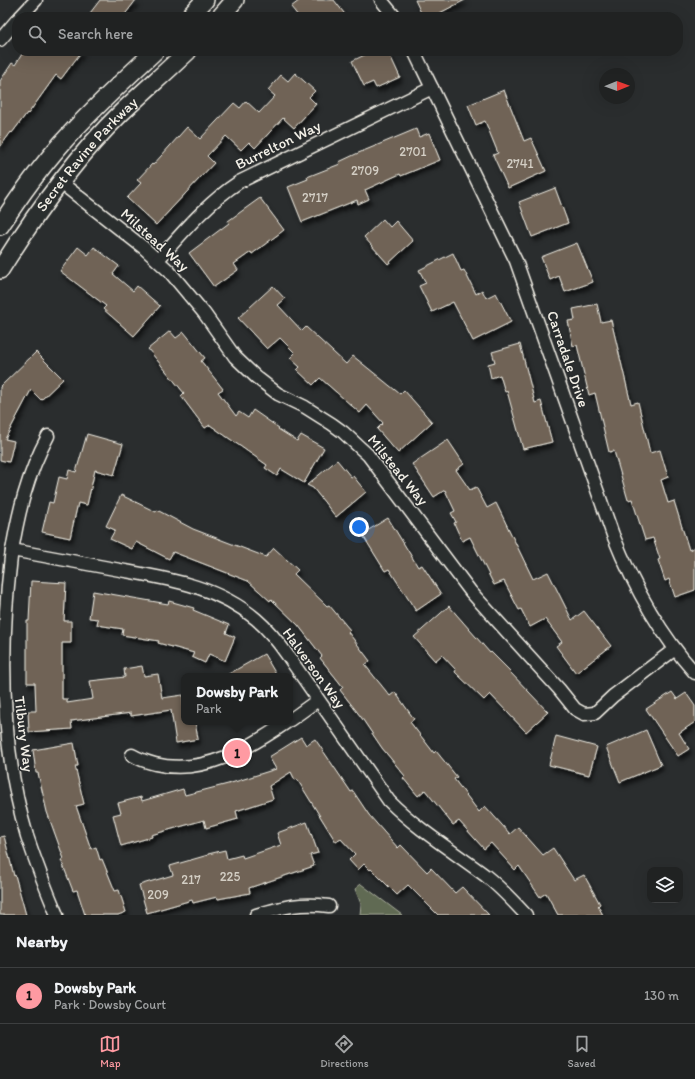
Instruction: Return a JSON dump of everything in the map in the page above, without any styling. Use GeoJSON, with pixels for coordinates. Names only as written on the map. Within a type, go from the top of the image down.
{"type":"FeatureCollection","features":[{"type":"Feature","properties":{"kind":"main road"},"geometry":{"type":"LineString","coordinates":[[194,12],[205,0]]}},
{"type":"Feature","properties":{"kind":"main road"},"geometry":{"type":"LineString","coordinates":[[224,12],[235,0]]}},
{"type":"Feature","properties":{"kind":"main road","name":"Secret Ravine Parkway"},"geometry":{"type":"LineString","coordinates":[[0,226],[42,167],[84,119],[150,56]]}},
{"type":"Feature","properties":{"kind":"main road","name":"Secret Ravine Parkway"},"geometry":{"type":"LineString","coordinates":[[0,270],[36,215],[80,158],[121,113],[183,56]]}},
{"type":"Feature","properties":{"kind":"main road"},"geometry":{"type":"LineString","coordinates":[[42,167],[60,182]]}},
{"type":"Feature","properties":{"kind":"street"},"geometry":{"type":"LineString","coordinates":[[25,12],[36,0]]}},
{"type":"Feature","properties":{"kind":"street"},"geometry":{"type":"LineString","coordinates":[[381,0],[390,12]]}},
{"type":"Feature","properties":{"kind":"street"},"geometry":{"type":"LineString","coordinates":[[0,40],[12,26]]}},
{"type":"Feature","properties":{"kind":"street","name":"Carradale Drive"},"geometry":{"type":"LineString","coordinates":[[416,56],[519,268],[613,535],[627,570],[652,616],[675,649],[695,673]]}},
{"type":"Feature","properties":{"kind":"street","name":"Burrelton Way"},"geometry":{"type":"LineString","coordinates":[[158,260],[203,210],[226,190],[239,182],[432,88]]}},
{"type":"Feature","properties":{"kind":"street","name":"Milstead Way"},"geometry":{"type":"LineString","coordinates":[[60,182],[158,260],[192,297],[235,357],[245,368],[272,391],[332,424],[368,454],[471,592],[559,689],[575,710],[584,714],[595,713],[613,696],[675,649]]}},
{"type":"Feature","properties":{"kind":"street","name":"Tilbury Way"},"geometry":{"type":"LineString","coordinates":[[48,436],[30,474],[24,493],[12,550],[1,639],[5,716],[8,746],[15,783],[33,854],[57,915]]}},
{"type":"Feature","properties":{"kind":"street","name":"Halverson Way"},"geometry":{"type":"LineString","coordinates":[[12,550],[170,579],[191,584],[232,602],[266,629],[288,656],[389,801],[418,828],[487,876],[505,892],[526,915]]}},
{"type":"Feature","properties":{"kind":"street"},"geometry":{"type":"LineString","coordinates":[[293,718],[318,700]]}},
{"type":"Feature","properties":{"kind":"street"},"geometry":{"type":"LineString","coordinates":[[132,755],[155,764],[166,766],[194,766],[237,753],[283,725]]}},
{"type":"Feature","properties":{"kind":"street"},"geometry":{"type":"LineString","coordinates":[[256,915],[290,905],[304,904],[329,906]]}},
{"type":"Feature","properties":{"kind":"green space"},"geometry":{"type":"Polygon","coordinates":[[[361,884],[402,915],[360,915],[361,904],[355,889],[361,884]]]}},
{"type":"Feature","properties":{"kind":"building"},"geometry":{"type":"Polygon","coordinates":[[[100,0],[136,0],[127,12],[91,12],[100,0]]]}},
{"type":"Feature","properties":{"kind":"building"},"geometry":{"type":"Polygon","coordinates":[[[300,0],[334,0],[343,12],[295,12],[291,7],[300,0]]]}},
{"type":"Feature","properties":{"kind":"building"},"geometry":{"type":"Polygon","coordinates":[[[415,0],[465,0],[442,12],[421,12],[415,0]]]}},
{"type":"Feature","properties":{"kind":"building"},"geometry":{"type":"Polygon","coordinates":[[[21,56],[78,56],[61,79],[56,75],[28,114],[27,113],[0,147],[0,81],[12,63],[15,65],[21,56]]]}},
{"type":"Feature","properties":{"kind":"building"},"geometry":{"type":"Polygon","coordinates":[[[362,56],[390,56],[400,77],[376,88],[373,82],[364,86],[352,61],[362,56]]]}},
{"type":"Feature","properties":{"kind":"building"},"geometry":{"type":"Polygon","coordinates":[[[295,73],[315,91],[309,97],[316,104],[294,128],[283,118],[255,148],[249,142],[241,150],[226,136],[207,156],[214,163],[156,225],[127,198],[141,183],[137,180],[152,164],[153,165],[187,127],[200,139],[234,103],[240,108],[246,101],[259,113],[275,96],[268,90],[281,75],[288,81],[295,73]]]}},
{"type":"Feature","properties":{"kind":"building"},"geometry":{"type":"Polygon","coordinates":[[[504,90],[524,141],[531,138],[546,171],[508,188],[493,155],[498,153],[485,121],[476,125],[468,105],[504,90]]]}},
{"type":"Feature","properties":{"kind":"building"},"geometry":{"type":"Polygon","coordinates":[[[416,129],[419,137],[429,133],[440,160],[401,176],[400,174],[365,190],[369,199],[358,204],[357,200],[302,222],[288,187],[308,179],[307,177],[340,164],[339,162],[356,154],[416,129]]]}},
{"type":"Feature","properties":{"kind":"building"},"geometry":{"type":"Polygon","coordinates":[[[555,188],[568,223],[532,237],[519,202],[555,188]]]}},
{"type":"Feature","properties":{"kind":"building"},"geometry":{"type":"Polygon","coordinates":[[[260,198],[284,230],[252,254],[251,252],[234,264],[238,270],[214,287],[189,253],[229,223],[228,221],[260,198]]]}},
{"type":"Feature","properties":{"kind":"building"},"geometry":{"type":"Polygon","coordinates":[[[383,219],[390,227],[396,221],[413,241],[388,264],[364,237],[383,219]]]}},
{"type":"Feature","properties":{"kind":"building"},"geometry":{"type":"Polygon","coordinates":[[[577,243],[593,282],[565,292],[559,276],[550,280],[541,257],[577,243]]]}},
{"type":"Feature","properties":{"kind":"building"},"geometry":{"type":"Polygon","coordinates":[[[78,247],[88,255],[94,247],[119,266],[113,274],[133,291],[137,286],[160,306],[134,336],[103,309],[106,306],[60,271],[78,247]]]}},
{"type":"Feature","properties":{"kind":"building"},"geometry":{"type":"Polygon","coordinates":[[[453,253],[461,271],[464,270],[476,294],[482,290],[486,298],[496,293],[511,322],[473,341],[453,302],[432,312],[419,286],[426,283],[419,270],[453,253]]]}},
{"type":"Feature","properties":{"kind":"building"},"geometry":{"type":"Polygon","coordinates":[[[273,286],[285,299],[278,305],[302,331],[306,327],[346,364],[353,356],[400,394],[404,390],[432,422],[398,453],[377,429],[383,423],[367,405],[360,413],[320,378],[313,385],[297,370],[300,367],[290,358],[295,353],[280,338],[267,349],[238,318],[273,286]]]}},
{"type":"Feature","properties":{"kind":"building"},"geometry":{"type":"Polygon","coordinates":[[[597,304],[601,322],[611,320],[631,404],[638,402],[650,453],[660,450],[668,477],[661,480],[668,503],[674,501],[689,550],[695,547],[695,590],[675,597],[669,579],[665,581],[653,538],[645,540],[632,499],[628,500],[614,451],[609,452],[595,393],[589,395],[577,345],[573,346],[568,321],[575,320],[573,309],[597,304]]]}},
{"type":"Feature","properties":{"kind":"building"},"geometry":{"type":"Polygon","coordinates":[[[170,331],[176,338],[184,332],[205,358],[201,361],[223,389],[218,392],[236,416],[239,412],[248,418],[253,410],[297,441],[301,435],[324,448],[304,483],[281,469],[277,476],[265,468],[267,465],[210,425],[205,428],[181,396],[184,393],[148,349],[170,331]]]}},
{"type":"Feature","properties":{"kind":"building"},"geometry":{"type":"Polygon","coordinates":[[[520,344],[535,403],[541,401],[552,442],[523,449],[507,391],[505,392],[500,375],[491,378],[488,364],[495,362],[492,352],[520,344]]]}},
{"type":"Feature","properties":{"kind":"building"},"geometry":{"type":"Polygon","coordinates":[[[36,352],[63,379],[41,400],[31,390],[5,439],[14,441],[9,462],[0,460],[0,387],[36,352]]]}},
{"type":"Feature","properties":{"kind":"building"},"geometry":{"type":"Polygon","coordinates":[[[87,434],[123,444],[114,475],[95,470],[87,505],[78,503],[70,538],[42,532],[49,502],[53,503],[59,477],[67,479],[69,470],[76,472],[87,434]]]}},
{"type":"Feature","properties":{"kind":"building"},"geometry":{"type":"Polygon","coordinates":[[[448,440],[464,464],[456,470],[470,490],[476,487],[487,508],[496,503],[533,579],[548,572],[572,620],[584,611],[611,646],[576,673],[556,646],[562,642],[545,619],[530,627],[521,609],[519,610],[504,581],[494,585],[470,537],[462,541],[454,523],[456,522],[451,513],[455,511],[445,490],[434,497],[412,464],[448,440]]]}},
{"type":"Feature","properties":{"kind":"building"},"geometry":{"type":"Polygon","coordinates":[[[337,460],[366,492],[336,517],[313,488],[307,485],[337,460]]]}},
{"type":"Feature","properties":{"kind":"building"},"geometry":{"type":"Polygon","coordinates":[[[121,495],[156,512],[157,510],[193,529],[266,557],[274,548],[298,570],[294,574],[327,606],[329,605],[350,630],[348,632],[370,661],[365,665],[390,696],[395,692],[414,719],[410,722],[434,753],[436,751],[457,777],[454,779],[479,812],[485,806],[510,834],[518,827],[543,855],[553,848],[574,880],[584,875],[600,904],[598,906],[603,915],[558,915],[546,893],[540,897],[519,866],[515,870],[491,843],[484,849],[459,821],[453,825],[425,790],[418,796],[403,778],[405,776],[382,748],[340,690],[343,687],[320,658],[322,656],[298,625],[271,599],[270,601],[248,581],[173,552],[169,559],[136,542],[132,549],[110,539],[115,530],[106,526],[121,495]]]}},
{"type":"Feature","properties":{"kind":"building"},"geometry":{"type":"Polygon","coordinates":[[[388,518],[418,567],[422,565],[441,594],[416,611],[389,569],[385,571],[362,534],[388,518]]]}},
{"type":"Feature","properties":{"kind":"building"},"geometry":{"type":"Polygon","coordinates":[[[31,581],[66,583],[64,621],[71,621],[71,643],[62,643],[62,699],[67,699],[67,703],[93,699],[90,681],[125,677],[124,669],[142,666],[144,676],[158,674],[162,698],[181,695],[181,725],[196,725],[198,739],[176,743],[171,710],[131,716],[131,713],[71,721],[72,729],[29,732],[28,711],[36,711],[35,683],[27,683],[27,621],[29,621],[31,581]]]}},
{"type":"Feature","properties":{"kind":"building"},"geometry":{"type":"Polygon","coordinates":[[[93,591],[168,604],[169,601],[194,608],[193,610],[229,625],[226,633],[235,637],[225,661],[209,654],[205,663],[192,657],[194,653],[158,643],[159,641],[122,635],[123,629],[97,625],[98,619],[89,618],[93,591]]]}},
{"type":"Feature","properties":{"kind":"building"},"geometry":{"type":"Polygon","coordinates":[[[449,606],[490,653],[491,652],[511,672],[548,712],[526,732],[490,694],[484,700],[455,672],[456,670],[442,655],[435,661],[414,637],[449,606]]]}},
{"type":"Feature","properties":{"kind":"building"},"geometry":{"type":"Polygon","coordinates":[[[264,654],[275,673],[230,673],[264,654]]]}},
{"type":"Feature","properties":{"kind":"building"},"geometry":{"type":"Polygon","coordinates":[[[672,692],[677,699],[686,693],[695,706],[695,722],[679,733],[689,749],[678,756],[646,709],[672,692]]]}},
{"type":"Feature","properties":{"kind":"building"},"geometry":{"type":"Polygon","coordinates":[[[646,730],[661,765],[620,782],[606,747],[646,730]]]}},
{"type":"Feature","properties":{"kind":"building"},"geometry":{"type":"Polygon","coordinates":[[[556,736],[597,747],[589,775],[549,765],[556,736]]]}},
{"type":"Feature","properties":{"kind":"building"},"geometry":{"type":"Polygon","coordinates":[[[301,737],[306,745],[315,739],[351,792],[353,791],[369,815],[398,848],[401,845],[427,872],[431,868],[455,893],[462,887],[489,915],[438,915],[408,885],[397,895],[364,864],[358,870],[349,860],[355,854],[341,839],[336,842],[297,779],[295,780],[291,772],[269,786],[273,799],[236,811],[238,819],[206,828],[204,820],[151,835],[152,837],[121,846],[113,815],[121,813],[118,803],[141,797],[142,801],[183,789],[185,795],[228,784],[276,769],[269,757],[301,737]]]}},
{"type":"Feature","properties":{"kind":"building"},"geometry":{"type":"Polygon","coordinates":[[[74,743],[78,766],[75,766],[84,804],[76,806],[91,849],[96,847],[100,860],[102,859],[115,891],[119,890],[126,912],[118,915],[85,915],[77,890],[73,891],[61,860],[64,859],[47,812],[38,773],[36,773],[33,750],[74,743]]]}},
{"type":"Feature","properties":{"kind":"building"},"geometry":{"type":"Polygon","coordinates":[[[307,822],[318,853],[310,855],[314,866],[249,888],[250,893],[218,899],[217,897],[193,903],[192,900],[147,913],[139,885],[173,875],[170,866],[225,850],[227,859],[242,855],[243,858],[281,845],[277,833],[307,822]]]}},
{"type":"Feature","properties":{"kind":"building"},"geometry":{"type":"Polygon","coordinates":[[[4,836],[26,915],[0,915],[0,837],[4,836]]]}},
{"type":"Feature","properties":{"kind":"place","name":"Dowsby Park"},"geometry":{"type":"Point","coordinates":[237,753]}}]}
